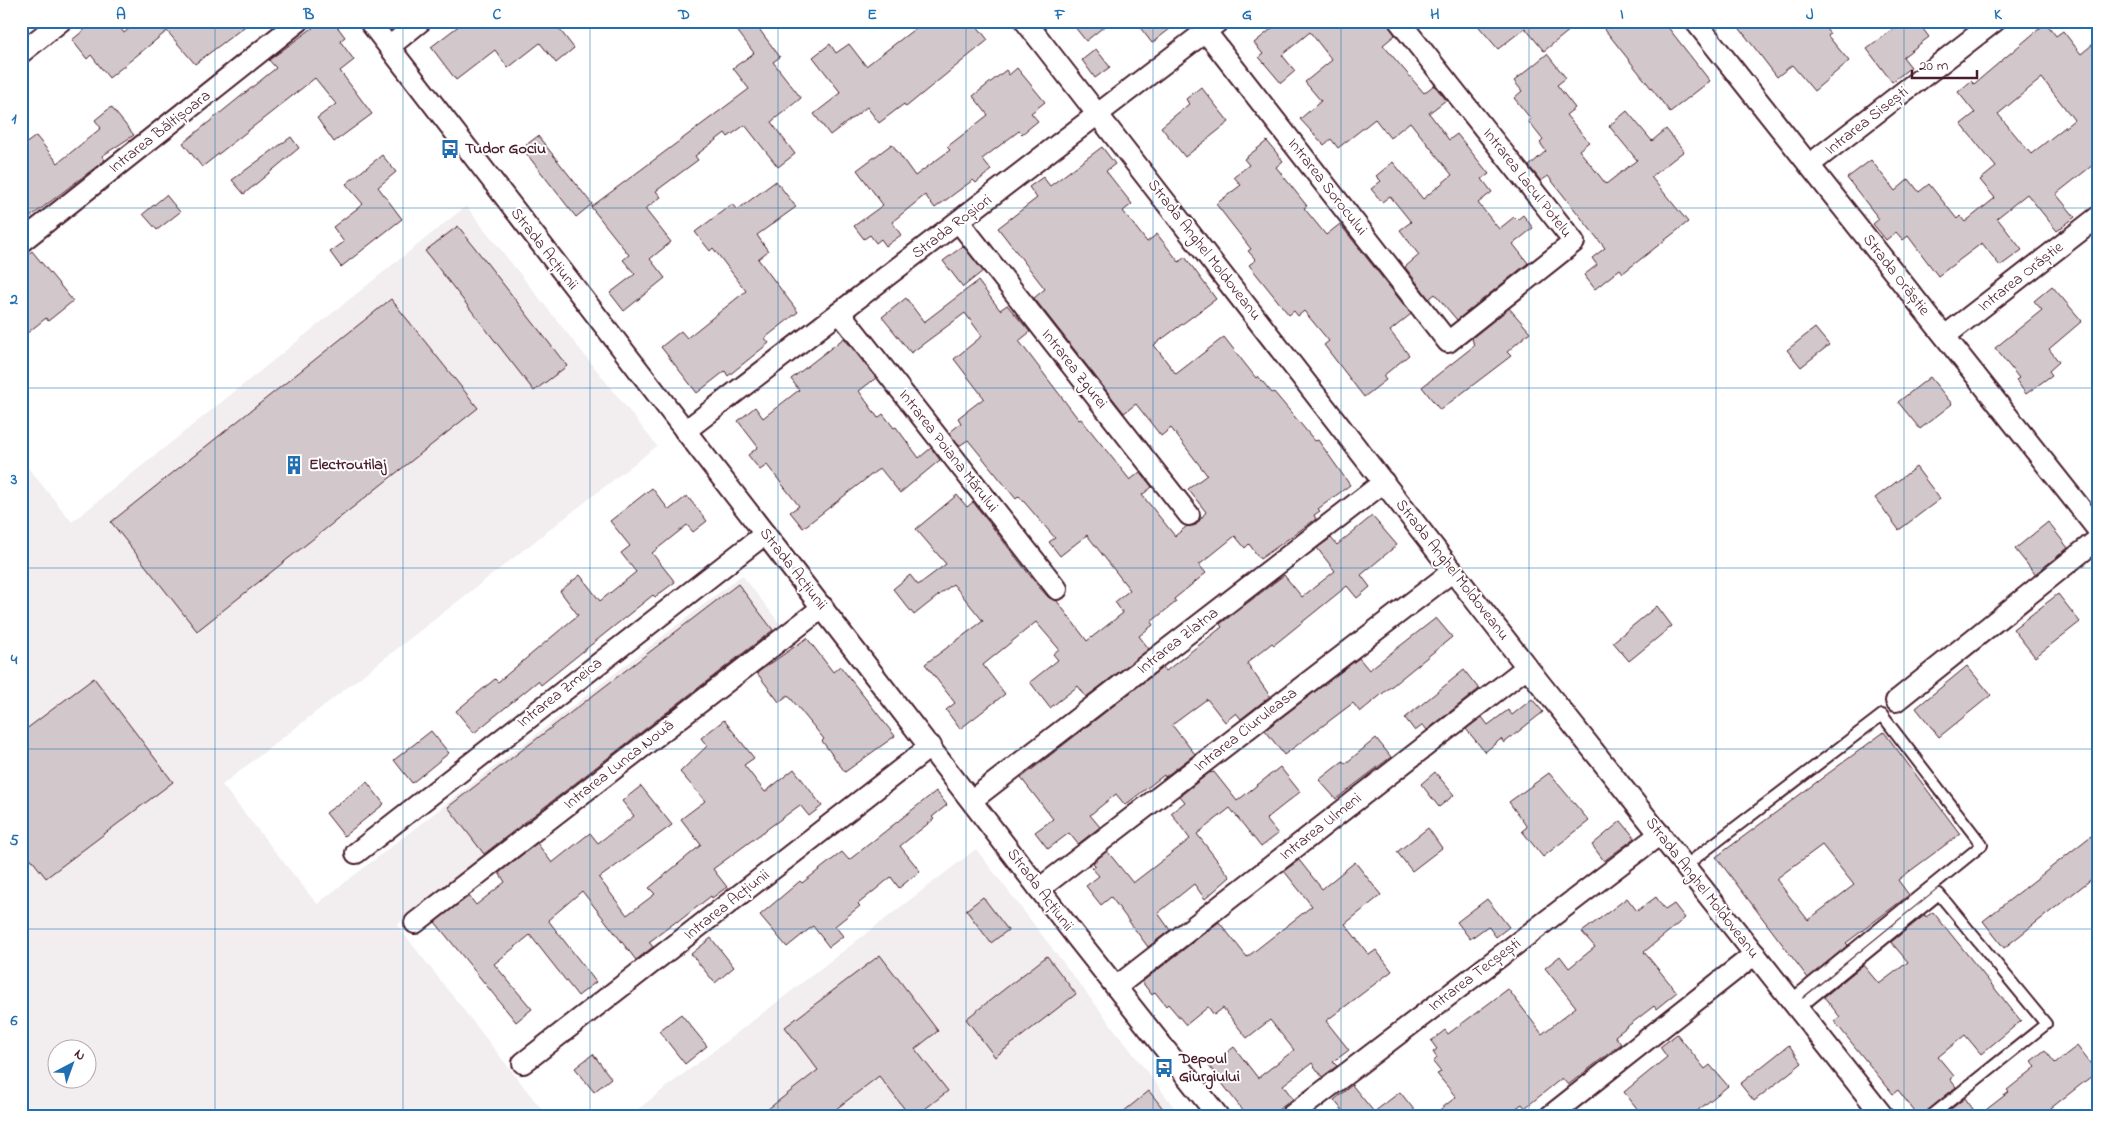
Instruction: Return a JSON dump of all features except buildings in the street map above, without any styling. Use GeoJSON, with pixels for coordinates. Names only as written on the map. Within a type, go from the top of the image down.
{"type":"FeatureCollection","features":[{"type":"Feature","properties":{"kind":"street"},"geometry":{"type":"LineString","coordinates":[[21,53],[61,21]]}},
{"type":"Feature","properties":{"kind":"street","name":"Intrarea Băltișoara"},"geometry":{"type":"LineString","coordinates":[[21,242],[299,21]]}},
{"type":"Feature","properties":{"kind":"street","name":"Strada Acțiunii"},"geometry":{"type":"LineString","coordinates":[[369,21],[931,746],[1039,889],[1218,1116]]}},
{"type":"Feature","properties":{"kind":"street"},"geometry":{"type":"LineString","coordinates":[[389,47],[422,21]]}},
{"type":"Feature","properties":{"kind":"street","name":"Strada Anghel Moldoveanu"},"geometry":{"type":"LineString","coordinates":[[1025,21],[1527,667],[1883,1116]]}},
{"type":"Feature","properties":{"kind":"street","name":"Intrarea Lacul Potelu"},"geometry":{"type":"LineString","coordinates":[[1400,21],[1574,242],[1448,342]]}},
{"type":"Feature","properties":{"kind":"street","name":"Strada Orăștie"},"geometry":{"type":"LineString","coordinates":[[1695,21],[2098,530]]}},
{"type":"Feature","properties":{"kind":"street","name":"Intrarea Sisești"},"geometry":{"type":"LineString","coordinates":[[1809,165],[1995,21]]}},
{"type":"Feature","properties":{"kind":"street","name":"Strada Roșiori"},"geometry":{"type":"LineString","coordinates":[[685,431],[1099,115],[1212,26]]}},
{"type":"Feature","properties":{"kind":"street","name":"Intrarea Sorocului"},"geometry":{"type":"LineString","coordinates":[[1212,26],[1448,342]]}},
{"type":"Feature","properties":{"kind":"street","name":"Intrarea Orăștie"},"geometry":{"type":"LineString","coordinates":[[1945,336],[2098,217]]}},
{"type":"Feature","properties":{"kind":"street","name":"Intrarea Zgurei"},"geometry":{"type":"LineString","coordinates":[[959,222],[1189,515]]}},
{"type":"Feature","properties":{"kind":"street","name":"Intrarea Poiana Mărului"},"geometry":{"type":"LineString","coordinates":[[840,313],[1057,590]]}},
{"type":"Feature","properties":{"kind":"street","name":"Intrarea Zlatna"},"geometry":{"type":"LineString","coordinates":[[972,800],[1384,482]]}},
{"type":"Feature","properties":{"kind":"street","name":"Intrarea Zmeica"},"geometry":{"type":"LineString","coordinates":[[356,852],[765,534]]}},
{"type":"Feature","properties":{"kind":"street"},"geometry":{"type":"LineString","coordinates":[[1896,701],[2098,539]]}},
{"type":"Feature","properties":{"kind":"street","name":"Intrarea Ciuruleasa"},"geometry":{"type":"LineString","coordinates":[[1039,889],[1452,571]]}},
{"type":"Feature","properties":{"kind":"street","name":"Intrarea Lunca Nouă"},"geometry":{"type":"LineString","coordinates":[[415,923],[823,607]]}},
{"type":"Feature","properties":{"kind":"street","name":"Intrarea Ulmeni"},"geometry":{"type":"LineString","coordinates":[[1116,987],[1527,667]]}},
{"type":"Feature","properties":{"kind":"street","name":"Intrarea Acțiunii"},"geometry":{"type":"LineString","coordinates":[[523,1063],[931,746]]}},
{"type":"Feature","properties":{"kind":"street","name":"Intrarea Tecșești"},"geometry":{"type":"LineString","coordinates":[[1291,1116],[1660,834]]}},
{"type":"Feature","properties":{"kind":"street"},"geometry":{"type":"LineString","coordinates":[[1550,1116],[1755,954]]}},
{"type":"Feature","properties":{"kind":"lane"},"geometry":{"type":"LineString","coordinates":[[1685,866],[1882,715],[1982,845],[1794,1004]]}},
{"type":"Feature","properties":{"kind":"lane"},"geometry":{"type":"LineString","coordinates":[[1794,1004],[1939,894],[2046,1024],[1931,1116]]}},
{"type":"Feature","properties":{"kind":"shaded area"},"geometry":{"type":"Polygon","coordinates":[[[466,206],[657,446],[222,785],[317,904],[742,575],[784,629],[397,925],[547,1116],[21,1116],[21,459],[72,522],[466,206]]]}},
{"type":"Feature","properties":{"kind":"shaded area"},"geometry":{"type":"Polygon","coordinates":[[[976,849],[1181,1116],[629,1116],[976,849]]]}},
{"type":"Feature","properties":{"kind":"place","name":"Tudor Gociu"},"geometry":{"type":"Point","coordinates":[450,149]}},
{"type":"Feature","properties":{"kind":"place","name":"Electroutilaj"},"geometry":{"type":"Point","coordinates":[294,465]}},
{"type":"Feature","properties":{"kind":"place","name":"Depoul Giurgiului"},"geometry":{"type":"Point","coordinates":[1164,1068]}}]}
